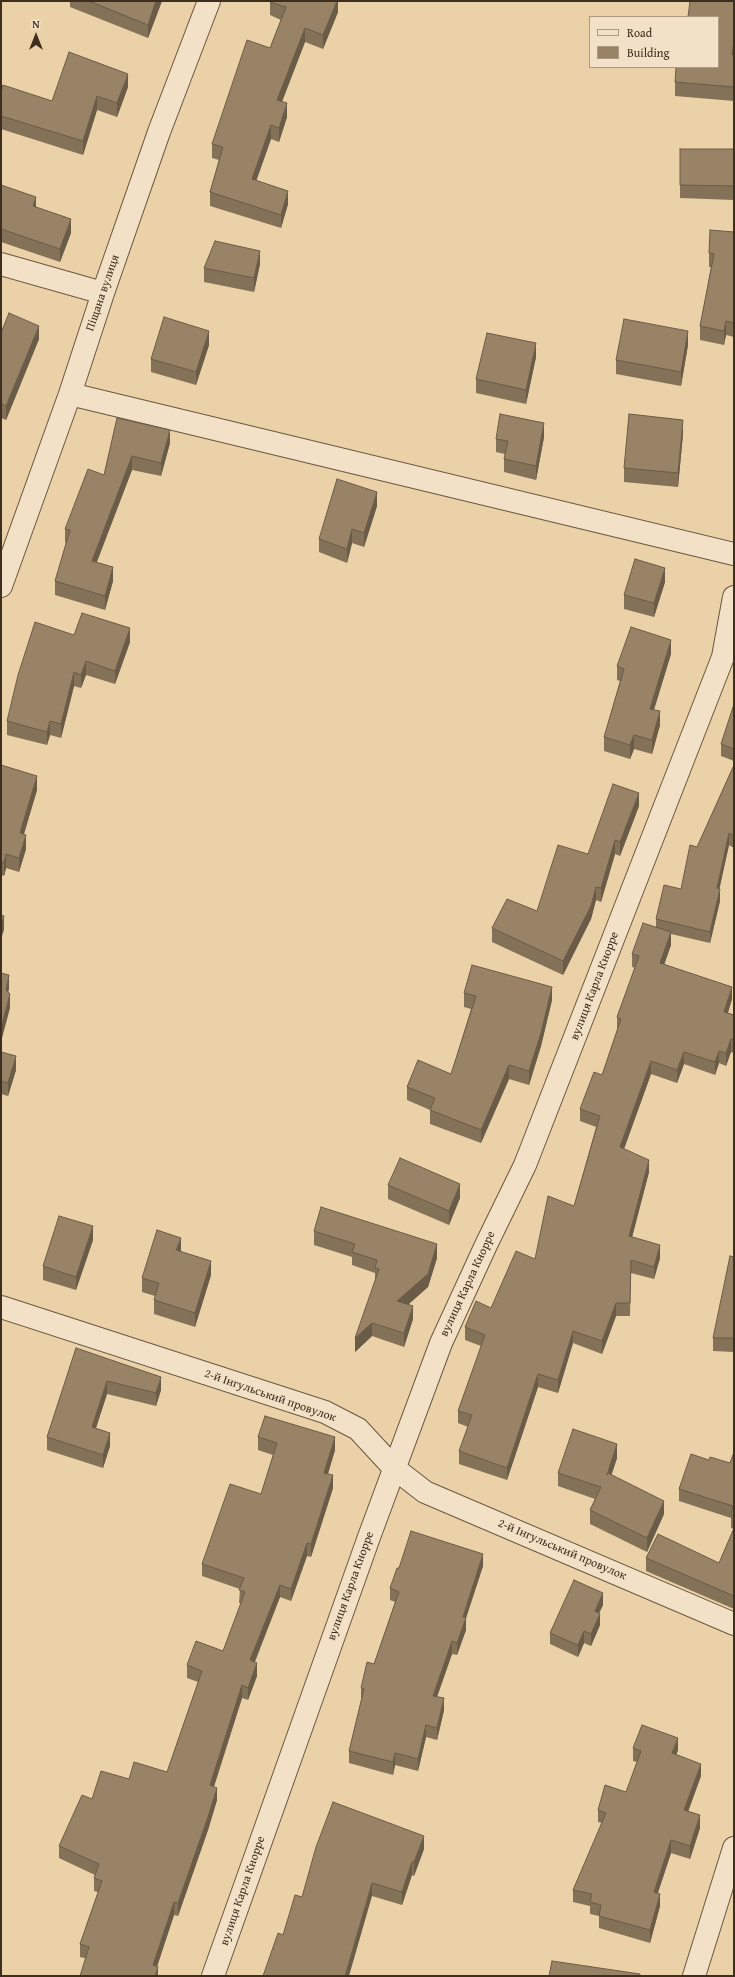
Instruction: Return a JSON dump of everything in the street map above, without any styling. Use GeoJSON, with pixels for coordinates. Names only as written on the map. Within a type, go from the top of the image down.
{"type":"FeatureCollection","features":[{"type":"Feature","properties":{"kind":"street","name":"Піщана вулиця"},"geometry":{"type":"LineString","coordinates":[[1,586],[70,394],[103,293],[159,132],[209,1]]}},
{"type":"Feature","properties":{"kind":"street"},"geometry":{"type":"LineString","coordinates":[[1,264],[103,293]]}},
{"type":"Feature","properties":{"kind":"street"},"geometry":{"type":"LineString","coordinates":[[70,394],[734,554]]}},
{"type":"Feature","properties":{"kind":"street","name":"вулиця Карла Кнорре"},"geometry":{"type":"LineString","coordinates":[[213,1976],[394,1468],[441,1343],[528,1158],[723,657],[734,597]]}},
{"type":"Feature","properties":{"kind":"street","name":"2-й Інгульський провулок"},"geometry":{"type":"LineString","coordinates":[[1,1307],[325,1412],[358,1429],[394,1468],[425,1492],[734,1624]]}},
{"type":"Feature","properties":{"kind":"street"},"geometry":{"type":"LineString","coordinates":[[694,1976],[734,1848]]}},
{"type":"Feature","properties":{"kind":"building"},"geometry":{"type":"Polygon","coordinates":[[[89,1],[156,1],[148,25],[89,1]]]}},
{"type":"Feature","properties":{"kind":"building"},"geometry":{"type":"Polygon","coordinates":[[[270,1],[337,1],[323,35],[305,28],[277,100],[287,103],[279,128],[271,125],[252,179],[288,191],[281,215],[210,192],[223,147],[212,144],[247,40],[270,48],[286,7],[270,1]]]}},
{"type":"Feature","properties":{"kind":"building"},"geometry":{"type":"Polygon","coordinates":[[[690,1],[734,1],[734,41],[732,55],[734,55],[734,87],[675,82],[676,68],[719,68],[719,16],[688,16],[690,1]]]}},
{"type":"Feature","properties":{"kind":"building"},"geometry":{"type":"Polygon","coordinates":[[[69,52],[128,74],[117,103],[97,96],[83,141],[1,116],[1,93],[3,85],[52,101],[69,52]]]}},
{"type":"Feature","properties":{"kind":"building"},"geometry":{"type":"Polygon","coordinates":[[[680,149],[734,149],[734,186],[680,185],[680,149]]]}},
{"type":"Feature","properties":{"kind":"building"},"geometry":{"type":"Polygon","coordinates":[[[1,185],[36,197],[33,206],[71,219],[60,249],[1,229],[1,185]]]}},
{"type":"Feature","properties":{"kind":"building"},"geometry":{"type":"Polygon","coordinates":[[[710,230],[734,232],[734,323],[726,321],[724,331],[700,326],[714,254],[709,253],[710,230]]]}},
{"type":"Feature","properties":{"kind":"building"},"geometry":{"type":"Polygon","coordinates":[[[215,241],[260,251],[254,278],[204,268],[215,241]]]}},
{"type":"Feature","properties":{"kind":"building"},"geometry":{"type":"Polygon","coordinates":[[[9,313],[39,326],[6,406],[1,404],[1,333],[9,313]]]}},
{"type":"Feature","properties":{"kind":"building"},"geometry":{"type":"Polygon","coordinates":[[[164,317],[209,331],[196,372],[151,359],[164,317]]]}},
{"type":"Feature","properties":{"kind":"building"},"geometry":{"type":"Polygon","coordinates":[[[624,319],[688,331],[681,372],[616,360],[624,319]]]}},
{"type":"Feature","properties":{"kind":"building"},"geometry":{"type":"Polygon","coordinates":[[[487,333],[536,343],[526,390],[476,379],[487,333]]]}},
{"type":"Feature","properties":{"kind":"building"},"geometry":{"type":"Polygon","coordinates":[[[500,414],[544,423],[536,466],[504,459],[508,441],[496,439],[500,414]]]}},
{"type":"Feature","properties":{"kind":"building"},"geometry":{"type":"Polygon","coordinates":[[[629,414],[683,420],[678,473],[624,468],[629,414]]]}},
{"type":"Feature","properties":{"kind":"building"},"geometry":{"type":"Polygon","coordinates":[[[117,418],[170,430],[161,463],[132,456],[92,561],[113,567],[105,596],[55,581],[70,530],[65,529],[88,469],[104,475],[117,418]]]}},
{"type":"Feature","properties":{"kind":"building"},"geometry":{"type":"Polygon","coordinates":[[[337,479],[377,492],[364,533],[352,529],[347,549],[319,539],[337,479]]]}},
{"type":"Feature","properties":{"kind":"building"},"geometry":{"type":"Polygon","coordinates":[[[635,559],[665,568],[654,603],[624,595],[635,559]]]}},
{"type":"Feature","properties":{"kind":"building"},"geometry":{"type":"Polygon","coordinates":[[[82,613],[130,628],[115,671],[86,661],[81,675],[74,672],[61,724],[50,721],[47,732],[7,721],[18,675],[35,622],[74,635],[82,613]]]}},
{"type":"Feature","properties":{"kind":"building"},"geometry":{"type":"Polygon","coordinates":[[[631,627],[671,640],[650,709],[660,711],[652,740],[634,735],[630,745],[604,737],[624,669],[617,666],[631,627]]]}},
{"type":"Feature","properties":{"kind":"building"},"geometry":{"type":"Polygon","coordinates":[[[734,704],[734,749],[721,744],[734,704]]]}},
{"type":"Feature","properties":{"kind":"building"},"geometry":{"type":"Polygon","coordinates":[[[1,765],[37,776],[20,833],[26,835],[19,858],[6,854],[4,863],[1,862],[1,765]]]}},
{"type":"Feature","properties":{"kind":"building"},"geometry":{"type":"Polygon","coordinates":[[[734,765],[734,836],[729,833],[717,888],[720,889],[710,932],[656,919],[664,885],[681,889],[690,845],[697,847],[734,765]]]}},
{"type":"Feature","properties":{"kind":"building"},"geometry":{"type":"Polygon","coordinates":[[[613,784],[639,793],[620,842],[615,840],[601,888],[596,887],[591,906],[563,961],[492,928],[507,899],[537,911],[558,845],[588,854],[613,784]]]}},
{"type":"Feature","properties":{"kind":"building"},"geometry":{"type":"Polygon","coordinates":[[[1,915],[4,916],[1,926],[1,915]]]}},
{"type":"Feature","properties":{"kind":"building"},"geometry":{"type":"Polygon","coordinates":[[[643,923],[671,932],[660,963],[732,987],[724,1012],[734,1015],[734,1040],[731,1039],[726,1053],[719,1051],[715,1062],[684,1052],[677,1070],[651,1061],[620,1147],[649,1160],[629,1236],[660,1245],[654,1267],[631,1260],[630,1303],[616,1303],[602,1341],[573,1331],[558,1380],[538,1374],[507,1468],[459,1451],[472,1415],[458,1411],[485,1335],[465,1327],[476,1301],[491,1308],[516,1251],[535,1259],[548,1196],[574,1206],[600,1116],[580,1109],[594,1072],[602,1075],[621,1019],[617,1017],[639,956],[632,954],[643,923]]]}},
{"type":"Feature","properties":{"kind":"building"},"geometry":{"type":"Polygon","coordinates":[[[472,965],[552,987],[541,1033],[529,1071],[509,1065],[481,1130],[430,1110],[435,1098],[407,1087],[418,1060],[451,1074],[476,996],[464,993],[472,965]]]}},
{"type":"Feature","properties":{"kind":"building"},"geometry":{"type":"Polygon","coordinates":[[[1,973],[9,975],[6,990],[10,994],[1,1028],[1,973]]]}},
{"type":"Feature","properties":{"kind":"building"},"geometry":{"type":"Polygon","coordinates":[[[1,1052],[16,1056],[8,1083],[1,1081],[1,1052]]]}},
{"type":"Feature","properties":{"kind":"building"},"geometry":{"type":"Polygon","coordinates":[[[400,1158],[460,1184],[449,1211],[388,1185],[400,1158]]]}},
{"type":"Feature","properties":{"kind":"building"},"geometry":{"type":"Polygon","coordinates":[[[321,1207],[437,1244],[428,1274],[397,1301],[413,1306],[404,1333],[372,1323],[355,1338],[379,1269],[375,1268],[377,1260],[352,1252],[355,1244],[314,1231],[321,1207]]]}},
{"type":"Feature","properties":{"kind":"building"},"geometry":{"type":"Polygon","coordinates":[[[59,1216],[93,1226],[76,1277],[43,1266],[59,1216]]]}},
{"type":"Feature","properties":{"kind":"building"},"geometry":{"type":"Polygon","coordinates":[[[157,1230],[181,1238],[176,1250],[211,1261],[195,1313],[154,1300],[159,1283],[142,1278],[157,1230]]]}},
{"type":"Feature","properties":{"kind":"building"},"geometry":{"type":"Polygon","coordinates":[[[730,1256],[734,1257],[734,1338],[713,1338],[730,1256]]]}},
{"type":"Feature","properties":{"kind":"building"},"geometry":{"type":"Polygon","coordinates":[[[76,1348],[161,1377],[156,1393],[107,1381],[92,1427],[110,1433],[103,1455],[47,1437],[76,1348]]]}},
{"type":"Feature","properties":{"kind":"building"},"geometry":{"type":"Polygon","coordinates":[[[265,1416],[335,1437],[324,1473],[333,1475],[311,1544],[307,1543],[291,1589],[280,1585],[250,1660],[257,1663],[248,1688],[242,1685],[210,1785],[217,1788],[178,1903],[174,1902],[153,1965],[158,1967],[155,1976],[80,1976],[89,1947],[80,1944],[102,1881],[94,1878],[99,1864],[59,1846],[82,1795],[92,1799],[101,1771],[129,1779],[134,1762],[167,1772],[202,1671],[187,1665],[196,1641],[223,1651],[245,1592],[239,1590],[244,1578],[202,1564],[230,1484],[261,1494],[277,1443],[258,1437],[265,1416]]]}},
{"type":"Feature","properties":{"kind":"building"},"geometry":{"type":"Polygon","coordinates":[[[573,1429],[617,1444],[607,1475],[608,1473],[664,1501],[647,1538],[590,1510],[601,1487],[558,1473],[573,1429]]]}},
{"type":"Feature","properties":{"kind":"building"},"geometry":{"type":"Polygon","coordinates":[[[734,1452],[734,1516],[731,1515],[733,1506],[679,1489],[691,1454],[709,1460],[710,1457],[730,1463],[734,1452]]]}},
{"type":"Feature","properties":{"kind":"building"},"geometry":{"type":"Polygon","coordinates":[[[734,1528],[734,1596],[646,1558],[658,1534],[719,1563],[734,1528]]]}},
{"type":"Feature","properties":{"kind":"building"},"geometry":{"type":"Polygon","coordinates":[[[411,1531],[483,1554],[463,1617],[466,1618],[457,1643],[452,1641],[433,1696],[444,1698],[437,1728],[426,1725],[418,1759],[395,1753],[393,1762],[349,1751],[364,1689],[361,1688],[367,1662],[374,1664],[399,1592],[390,1588],[397,1568],[399,1568],[411,1531]]]}},
{"type":"Feature","properties":{"kind":"building"},"geometry":{"type":"Polygon","coordinates":[[[574,1580],[603,1593],[595,1611],[600,1614],[591,1634],[584,1631],[578,1645],[550,1633],[574,1580]]]}},
{"type":"Feature","properties":{"kind":"building"},"geometry":{"type":"Polygon","coordinates":[[[642,1725],[678,1738],[672,1753],[701,1764],[684,1810],[700,1815],[690,1846],[671,1840],[654,1892],[660,1894],[650,1930],[599,1916],[601,1905],[590,1902],[592,1894],[573,1890],[606,1813],[598,1810],[605,1785],[626,1792],[641,1751],[633,1748],[642,1725]]]}},
{"type":"Feature","properties":{"kind":"building"},"geometry":{"type":"Polygon","coordinates":[[[333,1802],[424,1836],[414,1862],[412,1862],[402,1892],[372,1883],[345,1976],[263,1976],[278,1933],[283,1935],[295,1895],[302,1897],[316,1847],[333,1802]]]}},
{"type":"Feature","properties":{"kind":"building"},"geometry":{"type":"Polygon","coordinates":[[[552,1961],[640,1974],[640,1976],[549,1976],[552,1961]]]}}]}
